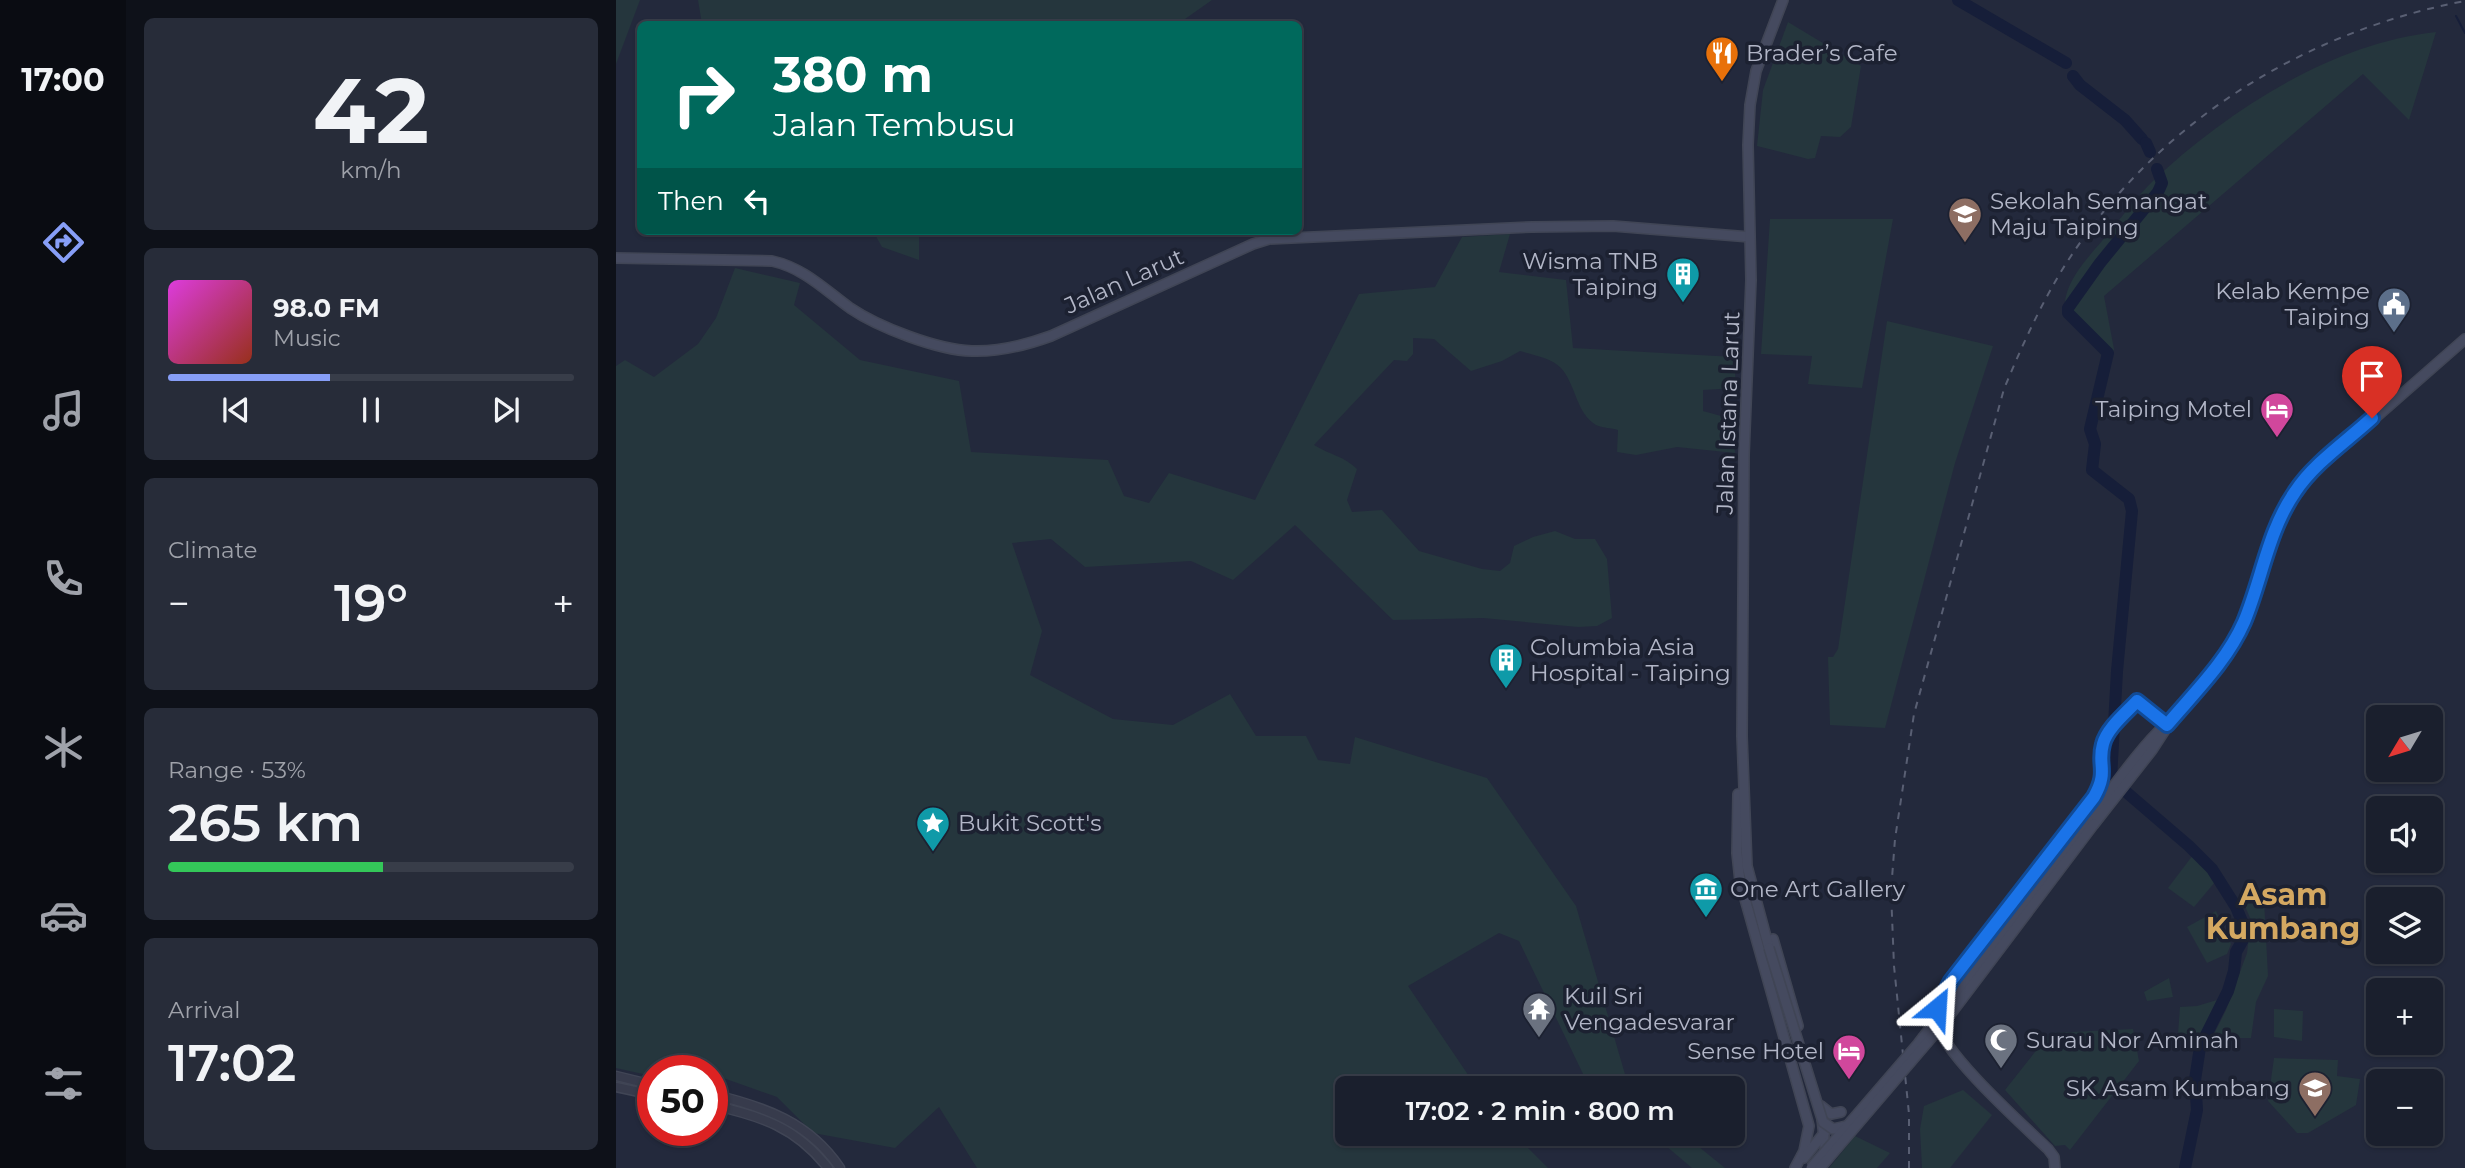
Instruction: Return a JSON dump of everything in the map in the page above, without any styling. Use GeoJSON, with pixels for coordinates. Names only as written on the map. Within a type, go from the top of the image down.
{"type":"FeatureCollection","features":[{"type":"Feature","properties":{"kind":"main road","name":"Jalan Istana Larut"},"geometry":{"type":"LineString","coordinates":[[1783,0],[1756,71],[1748,118],[1751,237],[1744,456],[1742,736],[1745,853],[1769,948],[1823,1122],[1833,1129],[1849,1125]]}},
{"type":"Feature","properties":{"kind":"main road","name":"Jalan Larut"},"geometry":{"type":"LineString","coordinates":[[616,258],[772,261],[786,264],[811,278],[869,321],[957,349],[984,351],[1043,338],[1269,239],[1545,226],[1640,228],[1751,237]]}},
{"type":"Feature","properties":{"kind":"main road"},"geometry":{"type":"LineString","coordinates":[[1811,1168],[1899,1068],[2159,731],[2217,666],[2238,633],[2251,603],[2271,541],[2289,502],[2302,482],[2465,339]]}},
{"type":"Feature","properties":{"kind":"main road"},"geometry":{"type":"LineString","coordinates":[[2055,1168],[2055,1161],[2048,1149],[1948,1047],[1937,1023],[1937,1008],[1951,981],[2094,797],[2103,778],[2102,747],[2105,738],[2137,701],[2167,725]]}},
{"type":"Feature","properties":{"kind":"main road","name":"Jalan Istana Larut"},"geometry":{"type":"LineString","coordinates":[[1742,736],[1737,814],[1740,881],[1810,1128]]}},
{"type":"Feature","properties":{"kind":"main road"},"geometry":{"type":"LineString","coordinates":[[1820,1168],[1943,1024],[2091,822]]}},
{"type":"Feature","properties":{"kind":"main road","name":"Jalan Istana Larut"},"geometry":{"type":"LineString","coordinates":[[1753,886],[1765,911],[1821,1106],[1826,1163]]}},
{"type":"Feature","properties":{"kind":"main road"},"geometry":{"type":"LineString","coordinates":[[1821,1106],[1831,1114],[1841,1112]]}},
{"type":"Feature","properties":{"kind":"main road"},"geometry":{"type":"LineString","coordinates":[[1796,1168],[1810,1128],[1818,1133],[1825,1132]]}},
{"type":"Feature","properties":{"kind":"main road"},"geometry":{"type":"LineString","coordinates":[[1796,1168],[1825,1132]]}},
{"type":"Feature","properties":{"kind":"main road"},"geometry":{"type":"LineString","coordinates":[[1796,1168],[1815,1154],[1822,1154],[1826,1163]]}},
{"type":"Feature","properties":{"kind":"street"},"geometry":{"type":"LineString","coordinates":[[616,1076],[637,1081]]}},
{"type":"Feature","properties":{"kind":"street"},"geometry":{"type":"LineString","coordinates":[[616,1087],[637,1092]]}},
{"type":"Feature","properties":{"kind":"street"},"geometry":{"type":"LineString","coordinates":[[728,1098],[783,1116],[810,1133],[841,1168]]}},
{"type":"Feature","properties":{"kind":"street"},"geometry":{"type":"LineString","coordinates":[[728,1109],[779,1125],[803,1141],[828,1168]]}},
{"type":"Feature","properties":{"kind":"shaded area"},"geometry":{"type":"Polygon","coordinates":[[[616,0],[640,0],[616,64],[616,0]]]}},
{"type":"Feature","properties":{"kind":"shaded area"},"geometry":{"type":"Polygon","coordinates":[[[698,0],[1212,0],[1184,21],[702,21],[698,0]]]}},
{"type":"Feature","properties":{"kind":"shaded area"},"geometry":{"type":"Polygon","coordinates":[[[1788,22],[1861,66],[1851,127],[1840,137],[1821,136],[1815,158],[1808,159],[1757,146],[1763,90],[1788,22]]]}},
{"type":"Feature","properties":{"kind":"shaded area"},"geometry":{"type":"Polygon","coordinates":[[[2436,32],[2409,120],[2363,74],[2104,296],[2113,355],[2065,305],[2069,286],[2080,267],[2135,200],[2182,155],[2214,130],[2283,84],[2320,66],[2358,50],[2436,32]]]}},
{"type":"Feature","properties":{"kind":"shaded area"},"geometry":{"type":"Polygon","coordinates":[[[1770,219],[1893,219],[1862,388],[1808,384],[1812,356],[1761,354],[1770,219]]]}},
{"type":"Feature","properties":{"kind":"shaded area"},"geometry":{"type":"Polygon","coordinates":[[[1510,234],[1499,272],[1566,280],[1573,348],[1734,357],[1736,388],[1703,390],[1703,411],[1732,419],[1735,453],[1677,447],[1636,455],[1617,452],[1618,430],[1598,426],[1589,420],[1566,375],[1553,362],[1520,351],[1502,361],[1471,371],[1434,339],[1413,338],[1413,354],[1407,361],[1394,360],[1314,445],[1347,461],[1357,469],[1347,500],[1352,512],[1382,510],[1419,551],[1482,569],[1500,571],[1510,563],[1514,546],[1533,537],[1555,531],[1575,539],[1595,539],[1607,559],[1612,618],[1597,626],[1578,627],[1483,618],[1393,620],[1295,525],[1233,580],[1191,561],[1085,567],[1051,539],[1012,543],[1042,631],[1030,675],[1113,719],[1173,725],[1230,694],[1256,736],[1306,736],[1318,760],[1350,764],[1355,737],[1487,778],[1576,906],[1626,1076],[1584,1076],[1519,941],[1499,933],[1408,986],[1469,1076],[1335,1076],[1335,1146],[1526,1146],[1548,1168],[977,1168],[939,1107],[895,1148],[813,1133],[777,1097],[728,1080],[728,1055],[637,1055],[637,1073],[616,1068],[616,366],[625,360],[654,377],[698,344],[716,318],[735,268],[800,283],[794,305],[860,360],[959,381],[971,452],[1108,460],[1124,496],[1149,503],[1169,473],[1255,500],[1359,294],[1435,287],[1462,237],[1510,234]]]}},
{"type":"Feature","properties":{"kind":"shaded area"},"geometry":{"type":"Polygon","coordinates":[[[875,235],[919,235],[919,260],[882,247],[875,235]]]}},
{"type":"Feature","properties":{"kind":"shaded area"},"geometry":{"type":"Polygon","coordinates":[[[1887,321],[1993,346],[1955,463],[1885,728],[1830,725],[1828,657],[1833,657],[1838,649],[1887,321]]]}},
{"type":"Feature","properties":{"kind":"shaded area"},"geometry":{"type":"Polygon","coordinates":[[[2193,855],[2208,870],[2215,882],[2194,907],[2168,888],[2193,855]]]}},
{"type":"Feature","properties":{"kind":"shaded area"},"geometry":{"type":"Polygon","coordinates":[[[2264,900],[2268,976],[2256,1002],[2251,1038],[2212,1038],[2226,1010],[2247,953],[2251,920],[2244,904],[2264,900]]]}},
{"type":"Feature","properties":{"kind":"shaded area"},"geometry":{"type":"Polygon","coordinates":[[[2216,911],[2231,944],[2227,954],[2207,963],[2187,927],[2216,911]]]}},
{"type":"Feature","properties":{"kind":"shaded area"},"geometry":{"type":"Polygon","coordinates":[[[2169,978],[2173,997],[2147,1001],[2144,992],[2169,978]]]}},
{"type":"Feature","properties":{"kind":"shaded area"},"geometry":{"type":"Polygon","coordinates":[[[2217,1000],[2201,1034],[2178,1034],[2180,1007],[2197,1006],[2217,1000]]]}},
{"type":"Feature","properties":{"kind":"shaded area"},"geometry":{"type":"Polygon","coordinates":[[[2274,1009],[2303,1011],[2302,1041],[2274,1037],[2274,1009]]]}},
{"type":"Feature","properties":{"kind":"shaded area"},"geometry":{"type":"Polygon","coordinates":[[[2133,1029],[2139,1061],[2070,1150],[2065,1145],[2055,1146],[2005,1090],[2050,1033],[2133,1029]]]}},
{"type":"Feature","properties":{"kind":"shaded area"},"geometry":{"type":"Polygon","coordinates":[[[2274,1058],[2338,1060],[2337,1076],[2360,1079],[2356,1105],[2308,1133],[2297,1133],[2268,1101],[2274,1058]]]}},
{"type":"Feature","properties":{"kind":"shaded area"},"geometry":{"type":"Polygon","coordinates":[[[1963,1090],[1992,1115],[1950,1168],[1922,1168],[1920,1129],[1924,1106],[1963,1090]]]}},
{"type":"Feature","properties":{"kind":"shaded area"},"geometry":{"type":"Polygon","coordinates":[[[1855,1136],[1890,1153],[1877,1168],[1829,1168],[1855,1136]]]}},
{"type":"Feature","properties":{"kind":"shaded area"},"geometry":{"type":"Polygon","coordinates":[[[1666,1146],[1698,1146],[1725,1168],[1692,1168],[1666,1146]]]}},
{"type":"Feature","properties":{"kind":"waterway"},"geometry":{"type":"LineString","coordinates":[[1958,0],[2066,63]]}},
{"type":"Feature","properties":{"kind":"waterway"},"geometry":{"type":"LineString","coordinates":[[2456,16],[2465,33]]}},
{"type":"Feature","properties":{"kind":"waterway"},"geometry":{"type":"LineString","coordinates":[[2073,76],[2080,85],[2125,120],[2142,139]]}},
{"type":"Feature","properties":{"kind":"waterway"},"geometry":{"type":"LineString","coordinates":[[2146,143],[2150,152]]}},
{"type":"Feature","properties":{"kind":"waterway"},"geometry":{"type":"LineString","coordinates":[[2157,169],[2162,183],[2158,192],[2100,263],[2068,308],[2068,313],[2108,353],[2090,429],[2095,444],[2092,470],[2129,499],[2132,511],[2117,671],[2111,779],[2212,869],[2236,907],[2246,931],[2236,952],[2228,991],[2200,1047],[2195,1080],[2197,1110],[2185,1168]]}},
{"type":"Feature","properties":{"kind":"railway"},"geometry":{"type":"LineString","coordinates":[[1909,1168],[1909,1114],[1894,966],[1891,891],[1895,839],[1914,714],[2004,389],[2031,328],[2062,270],[2098,218],[2139,172],[2185,130],[2235,93],[2289,62],[2345,36],[2404,16],[2465,1]]}},
{"type":"Feature","properties":{"kind":"place","name":"Brader’s Cafe"},"geometry":{"type":"Point","coordinates":[1722,83]}},
{"type":"Feature","properties":{"kind":"place","name":"Sekolah Semangat Maju Taiping"},"geometry":{"type":"Point","coordinates":[1965,244]}},
{"type":"Feature","properties":{"kind":"place","name":"Wisma TNB Taiping"},"geometry":{"type":"Point","coordinates":[1683,304]}},
{"type":"Feature","properties":{"kind":"place","name":"Kelab Kempe Taiping"},"geometry":{"type":"Point","coordinates":[2394,334]}},
{"type":"Feature","properties":{"kind":"place","name":"Taiping Motel"},"geometry":{"type":"Point","coordinates":[2277,439]}},
{"type":"Feature","properties":{"kind":"place","name":"Columbia Asia Hospital - Taiping"},"geometry":{"type":"Point","coordinates":[1506,690]}},
{"type":"Feature","properties":{"kind":"place","name":"Bukit Scott's"},"geometry":{"type":"Point","coordinates":[933,853]}},
{"type":"Feature","properties":{"kind":"place","name":"One Art Gallery"},"geometry":{"type":"Point","coordinates":[1706,919]}},
{"type":"Feature","properties":{"kind":"place","name":"Kuil Sri Vengadesvarar"},"geometry":{"type":"Point","coordinates":[1539,1039]}},
{"type":"Feature","properties":{"kind":"place","name":"Surau Nor Aminah"},"geometry":{"type":"Point","coordinates":[2001,1070]}},
{"type":"Feature","properties":{"kind":"place","name":"Sense Hotel"},"geometry":{"type":"Point","coordinates":[1849,1081]}},
{"type":"Feature","properties":{"kind":"place","name":"SK Asam Kumbang"},"geometry":{"type":"Point","coordinates":[2315,1118]}},
{"type":"Feature","properties":{"kind":"district","name":"Asam Kumbang"},"geometry":{"type":"Point","coordinates":[2283,911]}},
{"type":"Feature","properties":{"kind":"route"},"geometry":{"type":"LineString","coordinates":[[1937,1008],[1951,981],[2094,797],[2103,778],[2102,747],[2105,738],[2137,701],[2167,725],[2199,688],[2222,659],[2244,622],[2271,541],[2293,495],[2312,472],[2372,418]]}}]}
